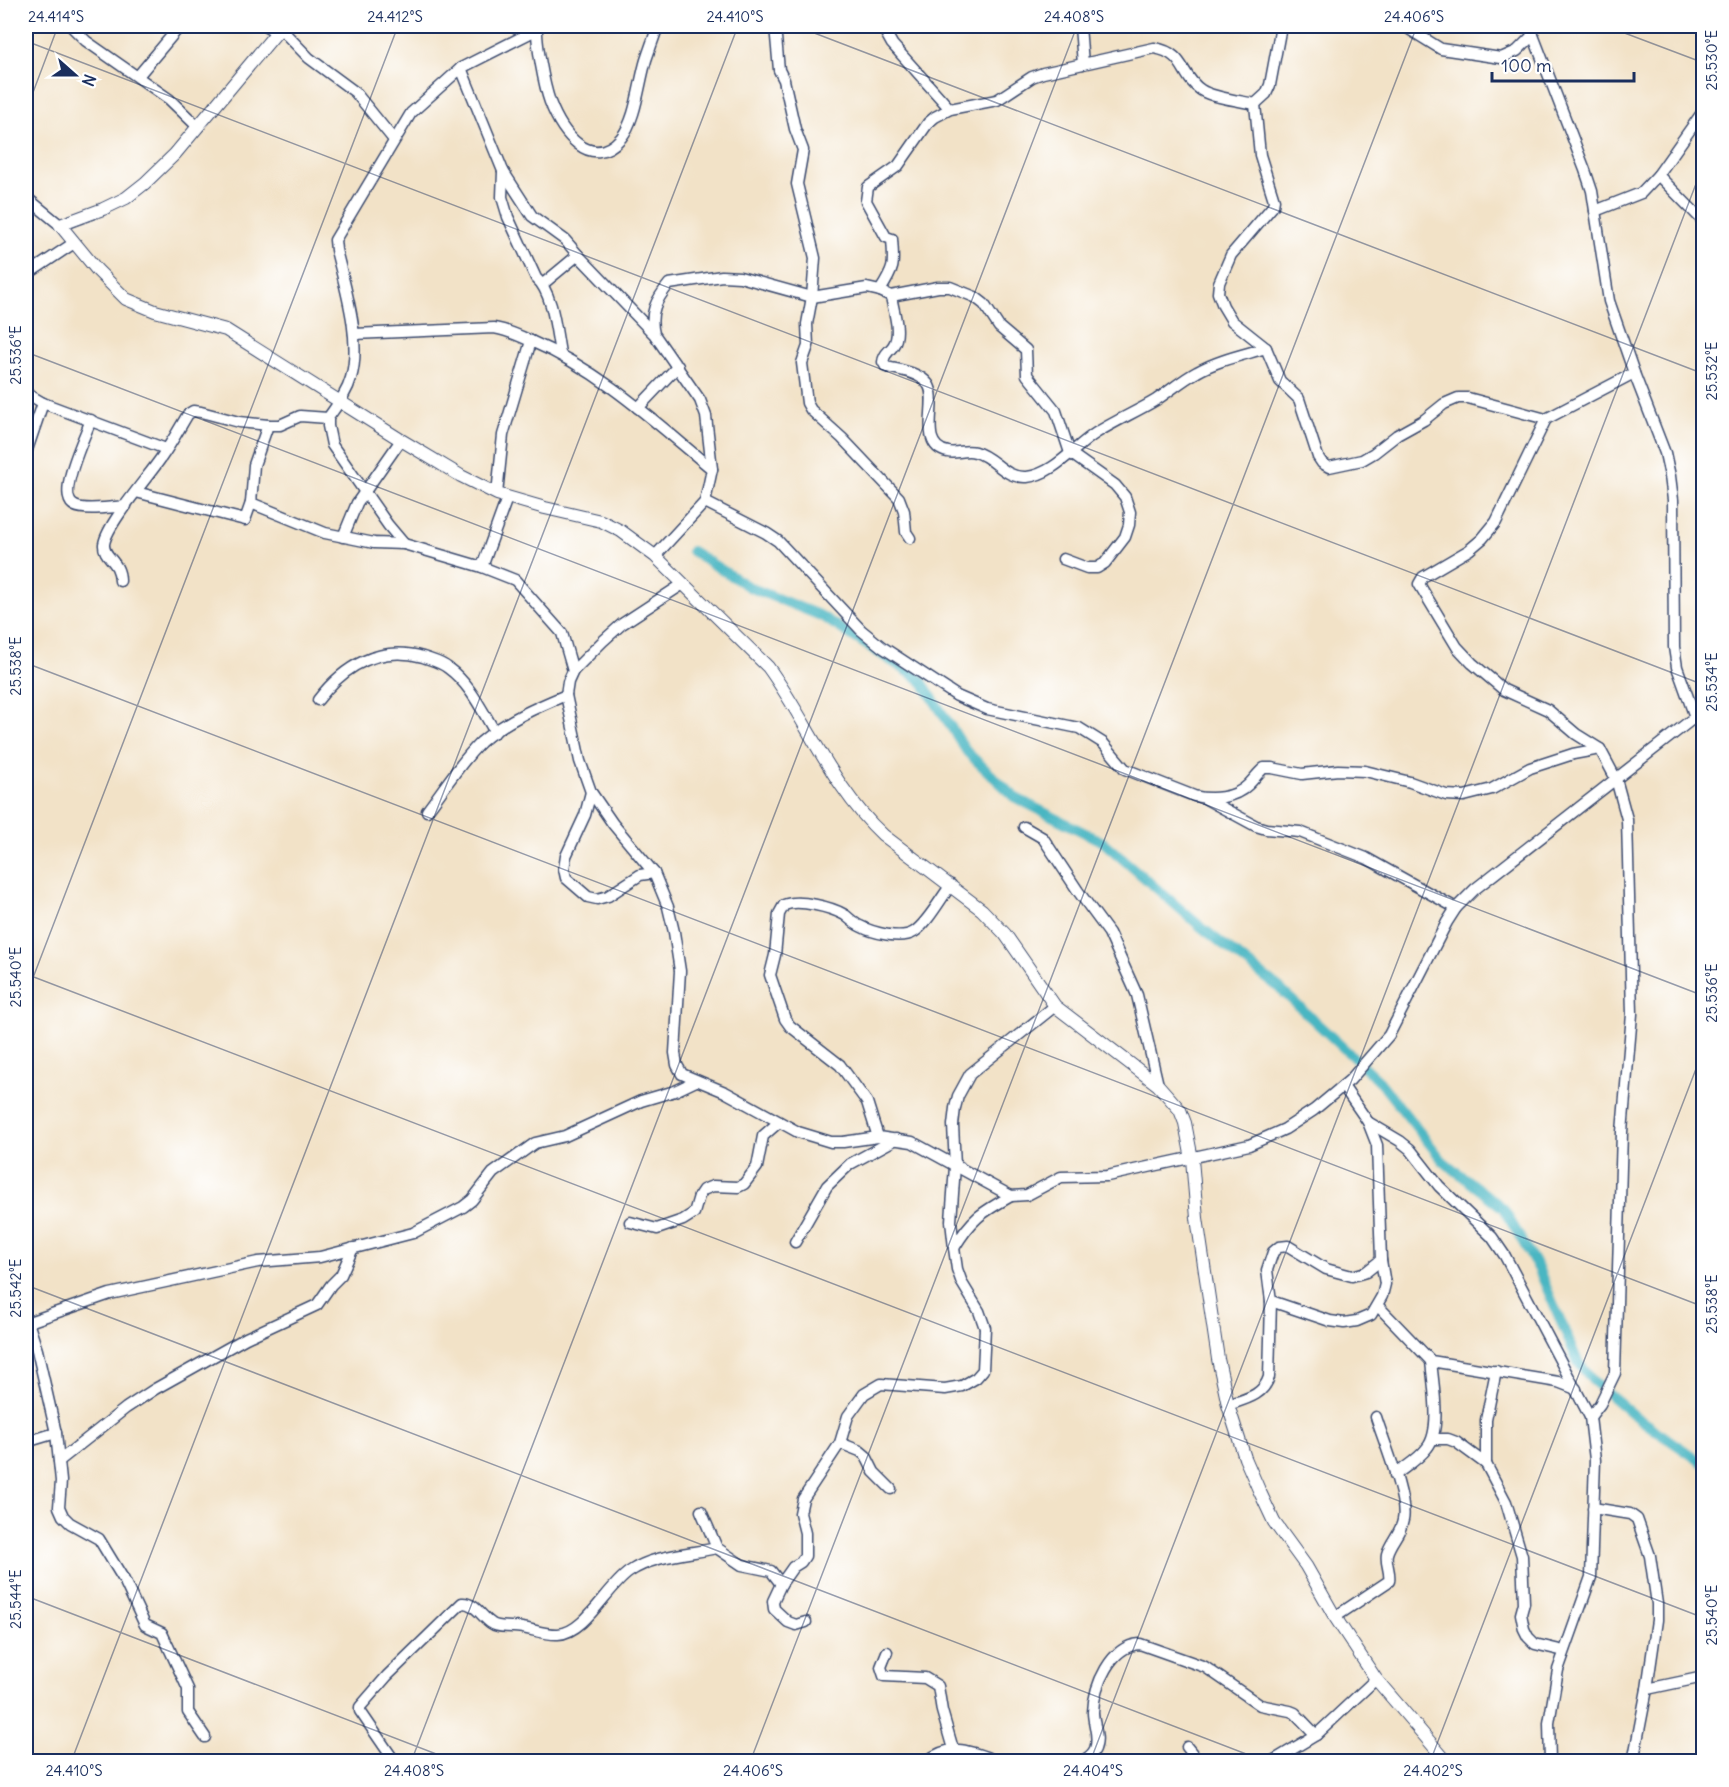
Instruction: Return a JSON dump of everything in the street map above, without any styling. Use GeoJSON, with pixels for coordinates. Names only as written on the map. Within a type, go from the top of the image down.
{"type":"FeatureCollection","features":[{"type":"Feature","properties":{"kind":"street"},"geometry":{"type":"LineString","coordinates":[[71,26],[86,41],[169,99],[198,127]]}},
{"type":"Feature","properties":{"kind":"street"},"geometry":{"type":"LineString","coordinates":[[138,76],[180,26]]}},
{"type":"Feature","properties":{"kind":"street"},"geometry":{"type":"LineString","coordinates":[[266,26],[281,29],[309,58],[355,92],[394,140]]}},
{"type":"Feature","properties":{"kind":"street"},"geometry":{"type":"LineString","coordinates":[[404,544],[332,445],[328,418],[340,401],[351,378],[355,362],[354,334],[335,240],[411,113],[461,68],[536,28],[550,101],[557,116],[587,150],[599,153],[614,145],[630,123],[646,60],[658,26]]}},
{"type":"Feature","properties":{"kind":"street"},"geometry":{"type":"LineString","coordinates":[[775,26],[779,70],[784,80],[795,129],[803,150],[797,184],[814,258],[812,297],[807,324],[808,346],[802,363],[807,403],[811,410],[842,438],[899,498],[904,511],[906,532],[910,538]]}},
{"type":"Feature","properties":{"kind":"street"},"geometry":{"type":"LineString","coordinates":[[882,26],[892,44],[950,109]]}},
{"type":"Feature","properties":{"kind":"street"},"geometry":{"type":"LineString","coordinates":[[1080,26],[1083,64]]}},
{"type":"Feature","properties":{"kind":"street"},"geometry":{"type":"LineString","coordinates":[[1281,26],[1270,85],[1266,94],[1256,104],[1260,155],[1274,200],[1273,206],[1231,255],[1219,283],[1218,293],[1232,321],[1266,348],[1280,381],[1299,399],[1322,463],[1329,467],[1362,460],[1444,404],[1458,398],[1468,398],[1546,419]]}},
{"type":"Feature","properties":{"kind":"street"},"geometry":{"type":"LineString","coordinates":[[1404,26],[1441,49],[1501,58],[1517,51],[1530,30]]}},
{"type":"Feature","properties":{"kind":"street"},"geometry":{"type":"LineString","coordinates":[[60,225],[126,198],[145,183],[175,154],[281,29]]}},
{"type":"Feature","properties":{"kind":"street"},"geometry":{"type":"LineString","coordinates":[[954,1248],[967,1227],[979,1215],[1011,1196],[1034,1192],[1053,1179],[1107,1176],[1249,1145],[1284,1129],[1314,1110],[1347,1083],[1375,1053],[1396,1023],[1456,908],[1474,890],[1616,779],[1700,719],[1677,667],[1674,647],[1673,500],[1665,453],[1609,301],[1592,191],[1530,30]]}},
{"type":"Feature","properties":{"kind":"street"},"geometry":{"type":"LineString","coordinates":[[880,291],[893,271],[894,264],[891,238],[886,237],[866,201],[868,187],[898,166],[928,123],[950,109],[997,100],[1032,77],[1154,48],[1165,49],[1172,53],[1197,88],[1204,93],[1256,104]]}},
{"type":"Feature","properties":{"kind":"street"},"geometry":{"type":"LineString","coordinates":[[461,68],[503,171],[528,211],[565,240],[654,334],[700,400],[706,416],[712,469],[705,502],[655,556]]}},
{"type":"Feature","properties":{"kind":"street"},"geometry":{"type":"LineString","coordinates":[[1595,211],[1641,193],[1658,175],[1704,110]]}},
{"type":"Feature","properties":{"kind":"street"},"geometry":{"type":"LineString","coordinates":[[503,171],[502,197],[508,217],[536,278],[543,284],[552,310],[560,354]]}},
{"type":"Feature","properties":{"kind":"street"},"geometry":{"type":"LineString","coordinates":[[1658,175],[1704,222]]}},
{"type":"Feature","properties":{"kind":"street"},"geometry":{"type":"LineString","coordinates":[[26,197],[60,225],[115,290],[126,299],[155,311],[226,330],[461,476],[502,496],[601,521],[621,531],[655,556],[768,667],[782,685],[847,794],[872,825],[951,885],[996,923],[1055,1006],[1158,1085],[1180,1110],[1185,1123],[1192,1159],[1200,1241],[1218,1359],[1228,1405],[1245,1458],[1274,1522],[1306,1566],[1335,1617],[1376,1679],[1448,1761]]}},
{"type":"Feature","properties":{"kind":"street"},"geometry":{"type":"LineString","coordinates":[[26,275],[74,243]]}},
{"type":"Feature","properties":{"kind":"street"},"geometry":{"type":"LineString","coordinates":[[543,284],[578,255]]}},
{"type":"Feature","properties":{"kind":"street"},"geometry":{"type":"LineString","coordinates":[[654,334],[651,322],[653,310],[658,298],[669,284],[722,276],[740,277],[812,297],[867,288],[891,296],[938,287],[950,287],[975,297],[984,304],[999,327],[1026,350],[1028,375],[1056,411],[1070,453],[1115,485],[1125,497],[1130,512],[1129,525],[1125,537],[1105,563],[1087,568],[1063,560]]}},
{"type":"Feature","properties":{"kind":"street"},"geometry":{"type":"LineString","coordinates":[[891,296],[897,332],[893,346],[883,356],[883,362],[886,367],[907,372],[923,379],[929,385],[932,392],[931,435],[935,444],[940,449],[949,452],[978,452],[1004,471],[1017,477],[1044,473],[1095,433],[1155,401],[1196,372],[1266,348]]}},
{"type":"Feature","properties":{"kind":"street"},"geometry":{"type":"LineString","coordinates":[[354,334],[494,328],[505,330],[560,354],[590,371],[712,469]]}},
{"type":"Feature","properties":{"kind":"street"},"geometry":{"type":"LineString","coordinates":[[482,567],[502,496],[503,435],[531,341]]}},
{"type":"Feature","properties":{"kind":"street"},"geometry":{"type":"LineString","coordinates":[[638,408],[678,366]]}},
{"type":"Feature","properties":{"kind":"street"},"geometry":{"type":"LineString","coordinates":[[1590,1417],[1600,1404],[1615,1373],[1622,1132],[1632,1014],[1627,819],[1616,779],[1600,749],[1576,734],[1548,710],[1504,690],[1472,663],[1457,647],[1419,584],[1423,577],[1469,550],[1496,522],[1546,419],[1634,373]]}},
{"type":"Feature","properties":{"kind":"street"},"geometry":{"type":"LineString","coordinates":[[26,393],[43,403],[166,449]]}},
{"type":"Feature","properties":{"kind":"street"},"geometry":{"type":"LineString","coordinates":[[26,453],[43,403]]}},
{"type":"Feature","properties":{"kind":"street"},"geometry":{"type":"LineString","coordinates":[[120,581],[120,571],[105,553],[104,548],[110,531],[188,414],[193,411],[239,422],[268,425],[280,425],[300,416],[328,418]]}},
{"type":"Feature","properties":{"kind":"street"},"geometry":{"type":"LineString","coordinates":[[91,420],[69,481],[67,498],[78,508],[126,506]]}},
{"type":"Feature","properties":{"kind":"street"},"geometry":{"type":"LineString","coordinates":[[136,492],[246,520],[251,503],[254,465],[268,425]]}},
{"type":"Feature","properties":{"kind":"street"},"geometry":{"type":"LineString","coordinates":[[343,537],[354,508],[401,440]]}},
{"type":"Feature","properties":{"kind":"street"},"geometry":{"type":"LineString","coordinates":[[705,502],[778,541],[861,630],[882,647],[957,696],[987,709],[1079,728],[1103,743],[1125,770],[1206,799],[1256,826],[1300,832],[1366,858],[1456,908]]}},
{"type":"Feature","properties":{"kind":"street"},"geometry":{"type":"LineString","coordinates":[[251,503],[325,533],[374,543],[404,544],[510,577],[519,584],[562,633],[573,671]]}},
{"type":"Feature","properties":{"kind":"street"},"geometry":{"type":"LineString","coordinates":[[683,584],[622,624],[573,671],[566,695],[580,761],[591,792],[613,824],[654,873],[668,908],[680,971],[676,1059],[682,1074],[725,1092],[806,1135],[843,1143],[878,1137],[921,1146],[1011,1196]]}},
{"type":"Feature","properties":{"kind":"street"},"geometry":{"type":"LineString","coordinates":[[318,700],[332,682],[366,660],[391,653],[417,656],[447,667],[459,677],[472,693],[495,732]]}},
{"type":"Feature","properties":{"kind":"street"},"geometry":{"type":"LineString","coordinates":[[427,811],[474,749],[495,732],[534,708],[566,695]]}},
{"type":"Feature","properties":{"kind":"street"},"geometry":{"type":"LineString","coordinates":[[1206,799],[1238,792],[1247,787],[1264,768],[1302,774],[1338,770],[1365,771],[1410,782],[1446,795],[1464,796],[1492,789],[1530,768],[1565,756],[1600,749]]}},
{"type":"Feature","properties":{"kind":"street"},"geometry":{"type":"LineString","coordinates":[[591,792],[585,815],[566,856],[564,869],[566,878],[588,897],[597,899],[608,896],[640,875],[654,873]]}},
{"type":"Feature","properties":{"kind":"street"},"geometry":{"type":"LineString","coordinates":[[1024,827],[1043,838],[1109,933],[1137,995],[1158,1085]]}},
{"type":"Feature","properties":{"kind":"street"},"geometry":{"type":"LineString","coordinates":[[878,1137],[867,1102],[840,1065],[790,1026],[785,1019],[770,975],[779,914],[783,905],[800,902],[838,912],[860,926],[879,932],[904,935],[914,932],[924,922],[951,885]]}},
{"type":"Feature","properties":{"kind":"street"},"geometry":{"type":"LineString","coordinates":[[806,1622],[796,1625],[788,1622],[774,1609],[773,1601],[793,1566],[801,1562],[805,1556],[805,1533],[800,1505],[840,1443],[848,1416],[864,1394],[881,1384],[895,1383],[929,1389],[945,1389],[962,1386],[976,1378],[982,1370],[985,1328],[979,1311],[962,1283],[957,1269],[951,1221],[955,1166],[953,1125],[958,1096],[970,1074],[1055,1006]]}},
{"type":"Feature","properties":{"kind":"street"},"geometry":{"type":"LineString","coordinates":[[205,1737],[188,1712],[188,1689],[162,1633],[146,1625],[124,1580],[99,1539],[70,1523],[63,1516],[59,1507],[59,1461],[56,1433],[37,1350],[27,1322],[110,1294],[258,1262],[320,1257],[413,1233],[458,1211],[472,1200],[493,1173],[535,1143],[565,1136],[641,1101],[675,1092],[696,1081]]}},
{"type":"Feature","properties":{"kind":"street"},"geometry":{"type":"LineString","coordinates":[[1270,1301],[1330,1321],[1344,1323],[1371,1315],[1378,1306],[1385,1284],[1381,1260],[1377,1145],[1368,1122],[1347,1083]]}},
{"type":"Feature","properties":{"kind":"street"},"geometry":{"type":"LineString","coordinates":[[630,1222],[657,1229],[683,1220],[694,1213],[703,1190],[713,1186],[738,1187],[744,1184],[757,1167],[764,1136],[779,1122]]}},
{"type":"Feature","properties":{"kind":"street"},"geometry":{"type":"LineString","coordinates":[[1368,1122],[1410,1149],[1438,1186],[1492,1237],[1505,1256],[1590,1417],[1594,1460],[1591,1577],[1558,1670],[1549,1723],[1550,1761]]}},
{"type":"Feature","properties":{"kind":"street"},"geometry":{"type":"LineString","coordinates":[[795,1242],[827,1186],[850,1164],[896,1139]]}},
{"type":"Feature","properties":{"kind":"street"},"geometry":{"type":"LineString","coordinates":[[1228,1405],[1256,1395],[1269,1377],[1270,1301],[1267,1270],[1273,1252],[1279,1247],[1288,1246],[1326,1269],[1352,1276],[1366,1272],[1381,1260]]}},
{"type":"Feature","properties":{"kind":"street"},"geometry":{"type":"LineString","coordinates":[[59,1461],[126,1408],[155,1389],[246,1338],[317,1305],[341,1275],[353,1248]]}},
{"type":"Feature","properties":{"kind":"street"},"geometry":{"type":"LineString","coordinates":[[1378,1306],[1431,1361],[1558,1382],[1576,1389]]}},
{"type":"Feature","properties":{"kind":"street"},"geometry":{"type":"LineString","coordinates":[[1395,1476],[1427,1449],[1433,1439],[1435,1417],[1431,1361]]}},
{"type":"Feature","properties":{"kind":"street"},"geometry":{"type":"LineString","coordinates":[[1486,1464],[1488,1401],[1496,1371]]}},
{"type":"Feature","properties":{"kind":"street"},"geometry":{"type":"LineString","coordinates":[[1335,1617],[1389,1581],[1387,1556],[1404,1518],[1395,1476],[1376,1418]]}},
{"type":"Feature","properties":{"kind":"street"},"geometry":{"type":"LineString","coordinates":[[26,1442],[56,1433]]}},
{"type":"Feature","properties":{"kind":"street"},"geometry":{"type":"LineString","coordinates":[[1433,1439],[1448,1439],[1486,1464],[1506,1502],[1522,1556],[1524,1603],[1521,1614],[1524,1629],[1535,1644],[1564,1651]]}},
{"type":"Feature","properties":{"kind":"street"},"geometry":{"type":"LineString","coordinates":[[840,1443],[866,1456],[874,1472],[891,1489]]}},
{"type":"Feature","properties":{"kind":"street"},"geometry":{"type":"LineString","coordinates":[[1593,1508],[1630,1514],[1637,1519],[1650,1556],[1657,1612],[1647,1689],[1633,1761]]}},
{"type":"Feature","properties":{"kind":"street"},"geometry":{"type":"LineString","coordinates":[[701,1510],[717,1548],[742,1565],[771,1571],[781,1584]]}},
{"type":"Feature","properties":{"kind":"street"},"geometry":{"type":"LineString","coordinates":[[395,1761],[360,1711],[360,1707],[387,1676],[462,1603],[470,1605],[494,1626],[526,1628],[558,1634],[570,1631],[579,1625],[617,1582],[630,1571],[660,1559],[717,1548]]}},
{"type":"Feature","properties":{"kind":"street"},"geometry":{"type":"LineString","coordinates":[[1082,1761],[1092,1755],[1096,1748],[1093,1714],[1096,1691],[1105,1670],[1121,1650],[1140,1644],[1205,1667],[1260,1705],[1295,1713],[1316,1735]]}},
{"type":"Feature","properties":{"kind":"street"},"geometry":{"type":"LineString","coordinates":[[887,1652],[881,1667],[884,1676],[925,1678],[938,1686],[942,1711],[953,1749]]}},
{"type":"Feature","properties":{"kind":"street"},"geometry":{"type":"LineString","coordinates":[[1647,1689],[1699,1678],[1704,1679]]}},
{"type":"Feature","properties":{"kind":"street"},"geometry":{"type":"LineString","coordinates":[[1271,1761],[1316,1735],[1376,1679]]}},
{"type":"Feature","properties":{"kind":"street"},"geometry":{"type":"LineString","coordinates":[[1187,1748],[1199,1761]]}},
{"type":"Feature","properties":{"kind":"street"},"geometry":{"type":"LineString","coordinates":[[926,1761],[937,1753],[953,1749],[969,1751],[999,1761]]}},
{"type":"Feature","properties":{"kind":"waterway"},"geometry":{"type":"LineString","coordinates":[[692,551],[749,587],[821,616],[921,680],[967,752],[1016,798],[1103,842],[1201,927],[1279,988],[1380,1082],[1443,1161],[1503,1208],[1539,1270],[1578,1362],[1592,1380],[1632,1414],[1704,1464]]}}]}
